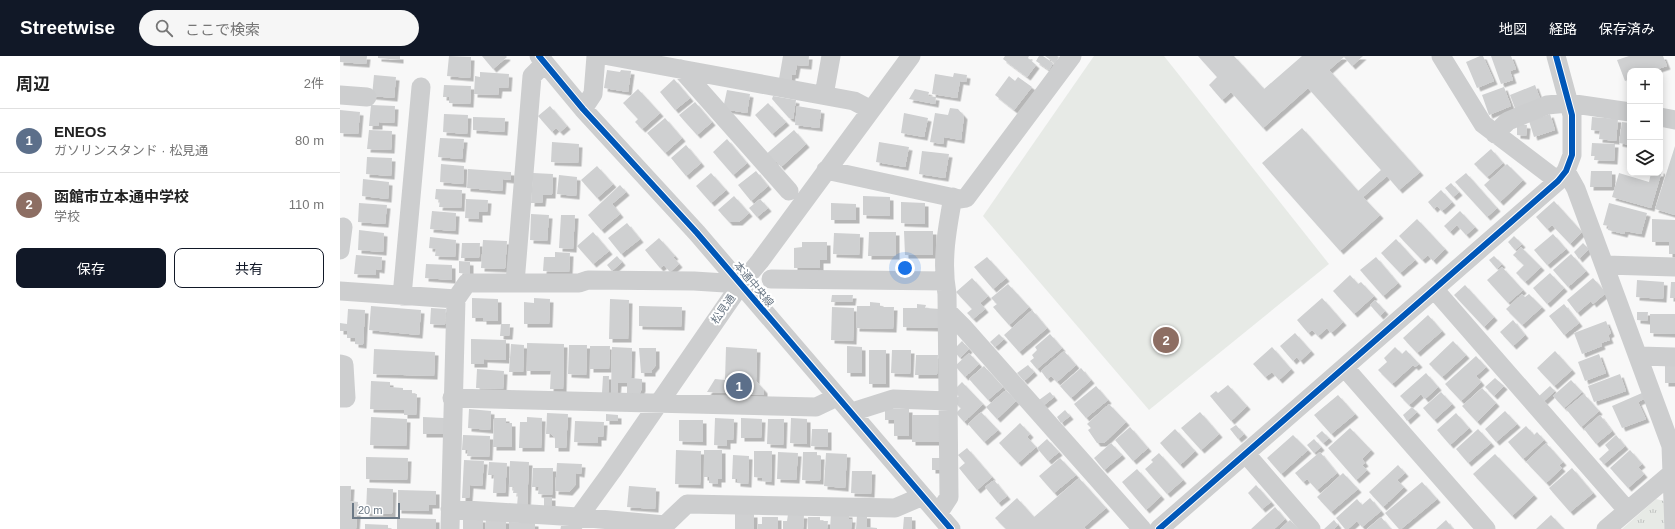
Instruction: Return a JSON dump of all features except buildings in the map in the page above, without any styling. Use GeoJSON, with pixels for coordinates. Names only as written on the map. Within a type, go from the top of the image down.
{"type":"FeatureCollection","features":[{"type":"Feature","properties":{"kind":"street"},"geometry":{"type":"LineString","coordinates":[[583,108],[594,94],[596,56]]}},
{"type":"Feature","properties":{"kind":"street"},"geometry":{"type":"LineString","coordinates":[[609,56],[854,101],[871,110]]}},
{"type":"Feature","properties":{"kind":"street"},"geometry":{"type":"LineString","coordinates":[[824,95],[831,56]]}},
{"type":"Feature","properties":{"kind":"street","name":"松見通"},"geometry":{"type":"LineString","coordinates":[[574,523],[741,284],[760,261],[911,56]]}},
{"type":"Feature","properties":{"kind":"street"},"geometry":{"type":"LineString","coordinates":[[826,170],[952,197],[966,198],[1072,56]]}},
{"type":"Feature","properties":{"kind":"street"},"geometry":{"type":"LineString","coordinates":[[1441,56],[1483,124],[1495,134],[1562,176],[1576,189],[1673,446],[1672,473],[1674,529]]}},
{"type":"Feature","properties":{"kind":"street"},"geometry":{"type":"LineString","coordinates":[[1159,529],[1345,368],[1562,176],[1572,155],[1572,115],[1556,56]]}},
{"type":"Feature","properties":{"kind":"street"},"geometry":{"type":"LineString","coordinates":[[515,283],[532,76],[542,60]]}},
{"type":"Feature","properties":{"kind":"street","name":"本通中央線"},"geometry":{"type":"LineString","coordinates":[[542,60],[583,108],[697,232],[951,529]]}},
{"type":"Feature","properties":{"kind":"street"},"geometry":{"type":"LineString","coordinates":[[682,69],[788,192]]}},
{"type":"Feature","properties":{"kind":"street"},"geometry":{"type":"LineString","coordinates":[[402,296],[421,87]]}},
{"type":"Feature","properties":{"kind":"street"},"geometry":{"type":"LineString","coordinates":[[340,95],[367,97]]}},
{"type":"Feature","properties":{"kind":"street"},"geometry":{"type":"LineString","coordinates":[[1495,134],[1508,121],[1547,105],[1568,103],[1627,112]]}},
{"type":"Feature","properties":{"kind":"street"},"geometry":{"type":"LineString","coordinates":[[1663,118],[1675,120]]}},
{"type":"Feature","properties":{"kind":"street"},"geometry":{"type":"LineString","coordinates":[[938,514],[949,496],[948,294],[945,281],[947,232],[952,197]]}},
{"type":"Feature","properties":{"kind":"street"},"geometry":{"type":"LineString","coordinates":[[340,250],[343,227]]}},
{"type":"Feature","properties":{"kind":"street"},"geometry":{"type":"LineString","coordinates":[[1604,265],[1675,267]]}},
{"type":"Feature","properties":{"kind":"street"},"geometry":{"type":"LineString","coordinates":[[771,279],[945,281]]}},
{"type":"Feature","properties":{"kind":"street"},"geometry":{"type":"LineString","coordinates":[[450,529],[452,398],[456,299],[467,283],[579,283],[588,280],[603,280],[694,281],[741,284]]}},
{"type":"Feature","properties":{"kind":"street"},"geometry":{"type":"LineString","coordinates":[[1434,289],[1627,510]]}},
{"type":"Feature","properties":{"kind":"street"},"geometry":{"type":"LineString","coordinates":[[340,291],[456,299]]}},
{"type":"Feature","properties":{"kind":"street"},"geometry":{"type":"LineString","coordinates":[[948,312],[964,328],[1142,529]]}},
{"type":"Feature","properties":{"kind":"street"},"geometry":{"type":"LineString","coordinates":[[1639,356],[1675,356]]}},
{"type":"Feature","properties":{"kind":"street"},"geometry":{"type":"LineString","coordinates":[[340,364],[344,365],[346,398],[340,398]]}},
{"type":"Feature","properties":{"kind":"street"},"geometry":{"type":"LineString","coordinates":[[1345,368],[1486,529]]}},
{"type":"Feature","properties":{"kind":"street"},"geometry":{"type":"LineString","coordinates":[[452,398],[816,407],[837,397]]}},
{"type":"Feature","properties":{"kind":"street"},"geometry":{"type":"LineString","coordinates":[[852,412],[893,399],[949,401]]}},
{"type":"Feature","properties":{"kind":"street"},"geometry":{"type":"LineString","coordinates":[[1246,454],[1311,529]]}},
{"type":"Feature","properties":{"kind":"street"},"geometry":{"type":"LineString","coordinates":[[1606,529],[1672,473]]}},
{"type":"Feature","properties":{"kind":"street"},"geometry":{"type":"LineString","coordinates":[[450,509],[574,523],[665,525],[687,504],[895,508],[923,496]]}},
{"type":"Feature","properties":{"kind":"green space"},"geometry":{"type":"Polygon","coordinates":[[[1094,56],[1164,56],[1329,264],[1149,410],[983,216],[1094,56]]]}},
{"type":"Feature","properties":{"kind":"green space"},"geometry":{"type":"Polygon","coordinates":[[[1656,499],[1664,501],[1665,529],[1622,529],[1656,499]]]}},
{"type":"Feature","properties":{"kind":"cycle path"},"geometry":{"type":"LineString","coordinates":[[539,56],[583,109],[697,233],[951,529]]}},
{"type":"Feature","properties":{"kind":"cycle path"},"geometry":{"type":"LineString","coordinates":[[1159,529],[1558,181],[1566,171],[1572,155],[1572,115],[1556,56]]}},
{"type":"Feature","properties":{"kind":"place","name":"函館市立本通中学校"},"geometry":{"type":"Point","coordinates":[1166,340]}},
{"type":"Feature","properties":{"kind":"place","name":"ENEOS"},"geometry":{"type":"Point","coordinates":[739,386]}}]}
